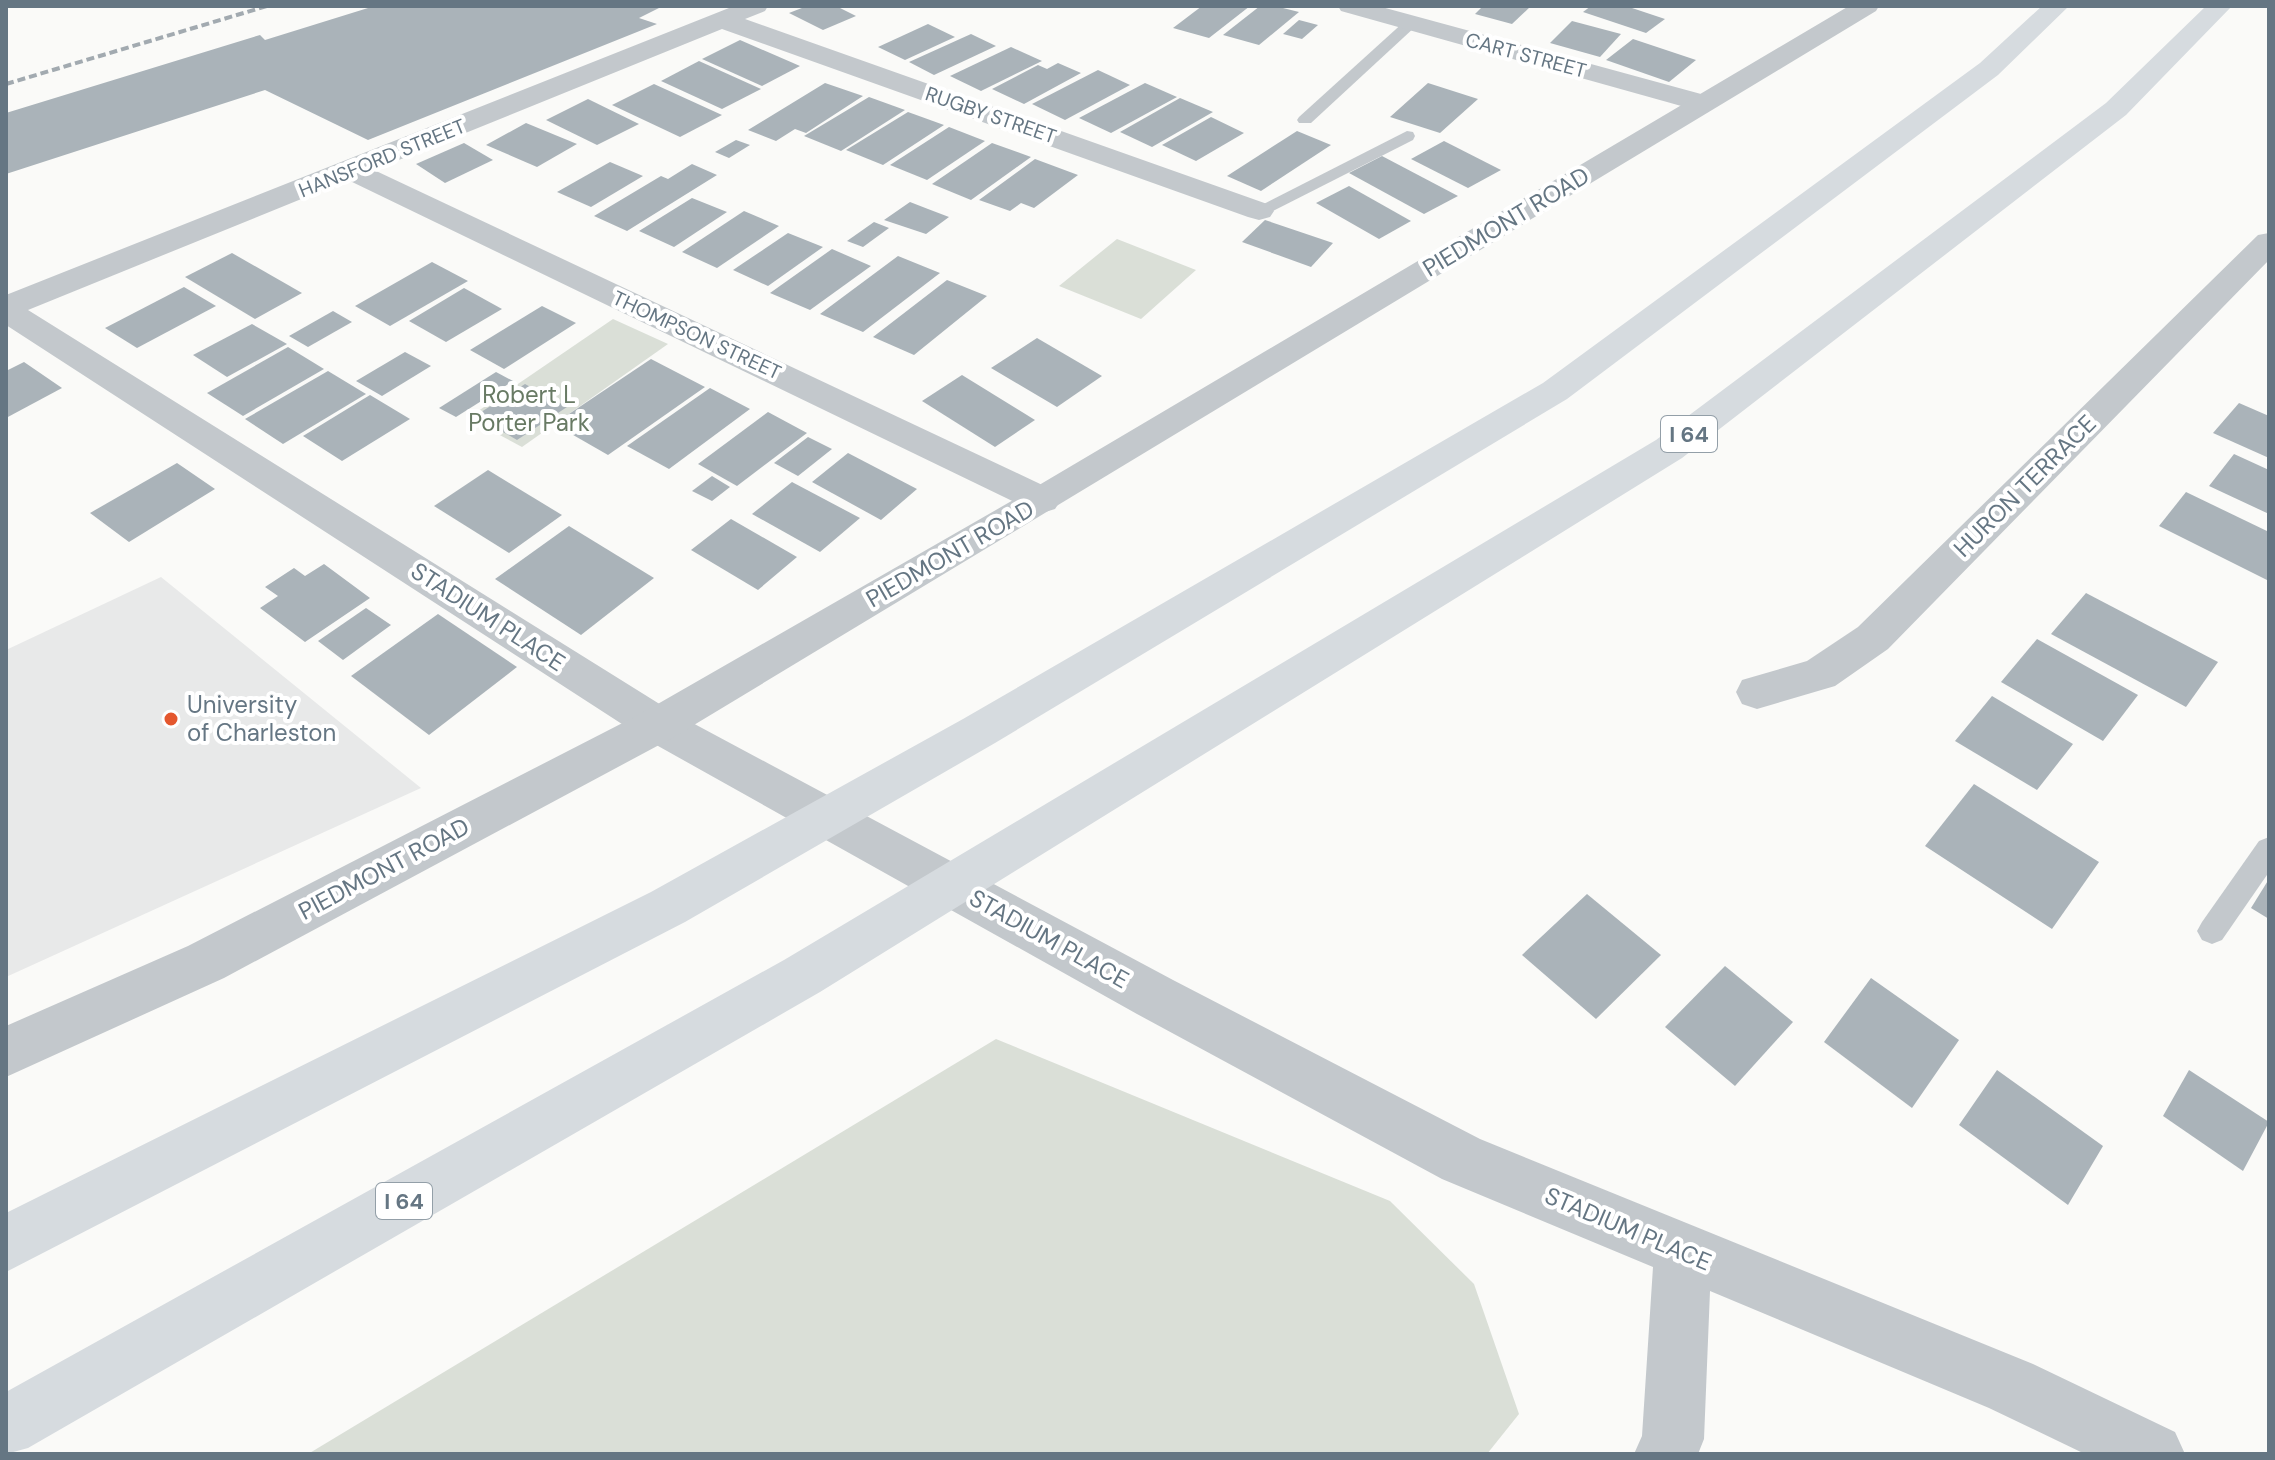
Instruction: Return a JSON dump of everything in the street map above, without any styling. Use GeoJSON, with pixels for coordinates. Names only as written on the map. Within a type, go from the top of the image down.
{"type":"FeatureCollection","features":[{"type":"Feature","properties":{"kind":"highway"},"geometry":{"type":"LineString","coordinates":[[6,1243],[668,907],[979,731],[1555,391],[1989,69],[2057,6]]}},
{"type":"Feature","properties":{"kind":"highway","name":"I 64"},"geometry":{"type":"LineString","coordinates":[[6,1426],[802,976],[1669,449],[2116,109],[2220,6]]}},
{"type":"Feature","properties":{"kind":"street","name":"HANSFORD STREET"},"geometry":{"type":"LineString","coordinates":[[6,308],[756,6]]}},
{"type":"Feature","properties":{"kind":"street","name":"CART STREET"},"geometry":{"type":"LineString","coordinates":[[1350,6],[1702,103]]}},
{"type":"Feature","properties":{"kind":"street","name":"PIEDMONT ROAD"},"geometry":{"type":"LineString","coordinates":[[6,1052],[206,962],[658,725],[1042,500],[1867,6]]}},
{"type":"Feature","properties":{"kind":"street","name":"RUGBY STREET"},"geometry":{"type":"LineString","coordinates":[[722,20],[1259,211]]}},
{"type":"Feature","properties":{"kind":"street","name":"THOMPSON STREET"},"geometry":{"type":"LineString","coordinates":[[351,170],[1042,500]]}},
{"type":"Feature","properties":{"kind":"street","name":"HURON TERRACE"},"geometry":{"type":"LineString","coordinates":[[1757,692],[1820,674],[1873,638],[2269,242]]}},
{"type":"Feature","properties":{"kind":"street","name":"STADIUM PLACE"},"geometry":{"type":"LineString","coordinates":[[6,308],[658,725],[1155,997],[1462,1159],[2011,1386],[2153,1454]]}},
{"type":"Feature","properties":{"kind":"street"},"geometry":{"type":"LineString","coordinates":[[1666,1454],[1673,1439],[1683,1252]]}},
{"type":"Feature","properties":{"kind":"lane"},"geometry":{"type":"LineString","coordinates":[[1305,120],[1411,23]]}},
{"type":"Feature","properties":{"kind":"lane"},"geometry":{"type":"LineString","coordinates":[[1259,211],[1407,136]]}},
{"type":"Feature","properties":{"kind":"lane"},"geometry":{"type":"LineString","coordinates":[[2212,931],[2269,849]]}},
{"type":"Feature","properties":{"kind":"shaded area","name":"University of Charleston"},"geometry":{"type":"Polygon","coordinates":[[[161,577],[421,788],[6,977],[6,650],[161,577]]]}},
{"type":"Feature","properties":{"kind":"green space"},"geometry":{"type":"Polygon","coordinates":[[[1117,239],[1196,270],[1141,319],[1059,286],[1117,239]]]}},
{"type":"Feature","properties":{"kind":"green space","name":"Robert L Porter Park"},"geometry":{"type":"Polygon","coordinates":[[[613,319],[668,344],[522,447],[468,418],[613,319]]]}},
{"type":"Feature","properties":{"kind":"green space"},"geometry":{"type":"Polygon","coordinates":[[[996,1039],[1390,1201],[1474,1284],[1519,1414],[1487,1454],[308,1454],[996,1039]]]}},
{"type":"Feature","properties":{"kind":"building"},"geometry":{"type":"Polygon","coordinates":[[[363,6],[663,6],[639,18],[657,24],[368,140],[265,90],[6,174],[6,113],[260,35],[265,40],[368,8],[363,6]]]}},
{"type":"Feature","properties":{"kind":"building"},"geometry":{"type":"Polygon","coordinates":[[[807,6],[836,6],[856,16],[823,30],[789,13],[807,6]]]}},
{"type":"Feature","properties":{"kind":"building"},"geometry":{"type":"Polygon","coordinates":[[[1202,6],[1250,6],[1209,38],[1173,28],[1202,6]]]}},
{"type":"Feature","properties":{"kind":"building"},"geometry":{"type":"Polygon","coordinates":[[[1260,6],[1299,12],[1259,45],[1223,35],[1260,6]]]}},
{"type":"Feature","properties":{"kind":"building"},"geometry":{"type":"Polygon","coordinates":[[[1483,6],[1531,6],[1512,24],[1475,14],[1483,6]]]}},
{"type":"Feature","properties":{"kind":"building"},"geometry":{"type":"Polygon","coordinates":[[[1591,6],[1626,6],[1665,19],[1646,33],[1583,12],[1591,6]]]}},
{"type":"Feature","properties":{"kind":"building"},"geometry":{"type":"Polygon","coordinates":[[[1299,20],[1318,25],[1302,39],[1283,34],[1299,20]]]}},
{"type":"Feature","properties":{"kind":"building"},"geometry":{"type":"Polygon","coordinates":[[[1572,21],[1621,34],[1600,57],[1550,43],[1572,21]]]}},
{"type":"Feature","properties":{"kind":"building"},"geometry":{"type":"Polygon","coordinates":[[[928,24],[955,37],[905,60],[878,47],[928,24]]]}},
{"type":"Feature","properties":{"kind":"building"},"geometry":{"type":"Polygon","coordinates":[[[971,34],[996,46],[934,75],[909,62],[971,34]]]}},
{"type":"Feature","properties":{"kind":"building"},"geometry":{"type":"Polygon","coordinates":[[[1633,39],[1696,60],[1669,82],[1606,60],[1633,39]]]}},
{"type":"Feature","properties":{"kind":"building"},"geometry":{"type":"Polygon","coordinates":[[[740,40],[800,66],[762,86],[702,59],[740,40]]]}},
{"type":"Feature","properties":{"kind":"building"},"geometry":{"type":"Polygon","coordinates":[[[1011,47],[1042,61],[981,91],[950,76],[1011,47]]]}},
{"type":"Feature","properties":{"kind":"building"},"geometry":{"type":"Polygon","coordinates":[[[699,61],[761,89],[722,109],[661,81],[699,61]]]}},
{"type":"Feature","properties":{"kind":"building"},"geometry":{"type":"Polygon","coordinates":[[[1058,63],[1081,73],[1024,104],[992,89],[1038,65],[1047,69],[1058,63]]]}},
{"type":"Feature","properties":{"kind":"building"},"geometry":{"type":"Polygon","coordinates":[[[1098,70],[1130,85],[1065,120],[1032,104],[1098,70]]]}},
{"type":"Feature","properties":{"kind":"building"},"geometry":{"type":"Polygon","coordinates":[[[825,83],[863,96],[806,133],[795,129],[776,141],[748,130],[825,83]]]}},
{"type":"Feature","properties":{"kind":"building"},"geometry":{"type":"Polygon","coordinates":[[[1145,83],[1177,97],[1111,133],[1079,118],[1145,83]]]}},
{"type":"Feature","properties":{"kind":"building"},"geometry":{"type":"Polygon","coordinates":[[[1428,83],[1478,99],[1440,133],[1390,117],[1428,83]]]}},
{"type":"Feature","properties":{"kind":"building"},"geometry":{"type":"Polygon","coordinates":[[[654,84],[722,115],[680,137],[612,105],[654,84]]]}},
{"type":"Feature","properties":{"kind":"building"},"geometry":{"type":"Polygon","coordinates":[[[869,97],[905,110],[841,151],[804,136],[869,97]]]}},
{"type":"Feature","properties":{"kind":"building"},"geometry":{"type":"Polygon","coordinates":[[[1180,98],[1213,112],[1152,147],[1120,132],[1180,98]]]}},
{"type":"Feature","properties":{"kind":"building"},"geometry":{"type":"Polygon","coordinates":[[[588,99],[639,124],[597,145],[546,120],[588,99]]]}},
{"type":"Feature","properties":{"kind":"building"},"geometry":{"type":"Polygon","coordinates":[[[908,112],[944,125],[883,165],[846,150],[908,112]]]}},
{"type":"Feature","properties":{"kind":"building"},"geometry":{"type":"Polygon","coordinates":[[[1211,117],[1244,133],[1196,161],[1162,145],[1211,117]]]}},
{"type":"Feature","properties":{"kind":"building"},"geometry":{"type":"Polygon","coordinates":[[[526,123],[577,144],[537,167],[486,145],[526,123]]]}},
{"type":"Feature","properties":{"kind":"building"},"geometry":{"type":"Polygon","coordinates":[[[949,127],[985,141],[927,180],[890,165],[949,127]]]}},
{"type":"Feature","properties":{"kind":"building"},"geometry":{"type":"Polygon","coordinates":[[[1297,131],[1331,145],[1261,191],[1227,176],[1297,131]]]}},
{"type":"Feature","properties":{"kind":"building"},"geometry":{"type":"Polygon","coordinates":[[[736,140],[750,145],[729,158],[715,152],[736,140]]]}},
{"type":"Feature","properties":{"kind":"building"},"geometry":{"type":"Polygon","coordinates":[[[1444,141],[1501,170],[1468,188],[1411,159],[1444,141]]]}},
{"type":"Feature","properties":{"kind":"building"},"geometry":{"type":"Polygon","coordinates":[[[464,143],[493,160],[445,183],[416,164],[464,143]]]}},
{"type":"Feature","properties":{"kind":"building"},"geometry":{"type":"Polygon","coordinates":[[[992,143],[1031,157],[971,200],[932,184],[992,143]]]}},
{"type":"Feature","properties":{"kind":"building"},"geometry":{"type":"Polygon","coordinates":[[[1382,156],[1458,196],[1424,214],[1349,173],[1382,156]]]}},
{"type":"Feature","properties":{"kind":"building"},"geometry":{"type":"Polygon","coordinates":[[[1035,159],[1078,175],[1034,208],[1021,203],[1010,211],[979,200],[1035,159]]]}},
{"type":"Feature","properties":{"kind":"building"},"geometry":{"type":"Polygon","coordinates":[[[610,162],[643,176],[591,207],[557,192],[610,162]]]}},
{"type":"Feature","properties":{"kind":"building"},"geometry":{"type":"Polygon","coordinates":[[[692,164],[717,175],[627,231],[594,216],[661,176],[668,179],[692,164]]]}},
{"type":"Feature","properties":{"kind":"building"},"geometry":{"type":"Polygon","coordinates":[[[1349,186],[1411,221],[1379,239],[1316,203],[1349,186]]]}},
{"type":"Feature","properties":{"kind":"building"},"geometry":{"type":"Polygon","coordinates":[[[692,198],[727,212],[674,247],[639,231],[692,198]]]}},
{"type":"Feature","properties":{"kind":"building"},"geometry":{"type":"Polygon","coordinates":[[[910,202],[949,217],[926,234],[884,220],[910,202]]]}},
{"type":"Feature","properties":{"kind":"building"},"geometry":{"type":"Polygon","coordinates":[[[744,211],[779,226],[717,268],[682,252],[744,211]]]}},
{"type":"Feature","properties":{"kind":"building"},"geometry":{"type":"Polygon","coordinates":[[[1265,220],[1333,243],[1311,267],[1242,242],[1265,220]]]}},
{"type":"Feature","properties":{"kind":"building"},"geometry":{"type":"Polygon","coordinates":[[[874,222],[889,228],[863,247],[847,241],[874,222]]]}},
{"type":"Feature","properties":{"kind":"building"},"geometry":{"type":"Polygon","coordinates":[[[788,233],[823,247],[768,286],[733,270],[788,233]]]}},
{"type":"Feature","properties":{"kind":"building"},"geometry":{"type":"Polygon","coordinates":[[[832,249],[871,266],[810,310],[770,293],[832,249]]]}},
{"type":"Feature","properties":{"kind":"building"},"geometry":{"type":"Polygon","coordinates":[[[232,253],[302,293],[255,319],[185,277],[232,253]]]}},
{"type":"Feature","properties":{"kind":"building"},"geometry":{"type":"Polygon","coordinates":[[[898,256],[940,273],[863,332],[820,314],[898,256]]]}},
{"type":"Feature","properties":{"kind":"building"},"geometry":{"type":"Polygon","coordinates":[[[432,262],[468,281],[390,326],[355,306],[432,262]]]}},
{"type":"Feature","properties":{"kind":"building"},"geometry":{"type":"Polygon","coordinates":[[[947,280],[987,296],[914,355],[873,337],[947,280]]]}},
{"type":"Feature","properties":{"kind":"building"},"geometry":{"type":"Polygon","coordinates":[[[184,287],[216,306],[137,348],[105,328],[184,287]]]}},
{"type":"Feature","properties":{"kind":"building"},"geometry":{"type":"Polygon","coordinates":[[[464,288],[502,309],[446,342],[409,321],[464,288]]]}},
{"type":"Feature","properties":{"kind":"building"},"geometry":{"type":"Polygon","coordinates":[[[542,306],[576,323],[504,369],[470,350],[542,306]]]}},
{"type":"Feature","properties":{"kind":"building"},"geometry":{"type":"Polygon","coordinates":[[[333,311],[352,322],[308,347],[289,336],[333,311]]]}},
{"type":"Feature","properties":{"kind":"building"},"geometry":{"type":"Polygon","coordinates":[[[252,324],[287,344],[227,377],[193,355],[252,324]]]}},
{"type":"Feature","properties":{"kind":"building"},"geometry":{"type":"Polygon","coordinates":[[[1037,338],[1102,376],[1057,407],[991,368],[1037,338]]]}},
{"type":"Feature","properties":{"kind":"building"},"geometry":{"type":"Polygon","coordinates":[[[288,347],[324,369],[243,416],[207,393],[288,347]]]}},
{"type":"Feature","properties":{"kind":"building"},"geometry":{"type":"Polygon","coordinates":[[[405,352],[431,366],[382,396],[356,381],[405,352]]]}},
{"type":"Feature","properties":{"kind":"building"},"geometry":{"type":"Polygon","coordinates":[[[651,359],[705,387],[608,455],[554,424],[651,359]]]}},
{"type":"Feature","properties":{"kind":"building"},"geometry":{"type":"Polygon","coordinates":[[[24,362],[62,388],[6,418],[6,371],[24,362]]]}},
{"type":"Feature","properties":{"kind":"building"},"geometry":{"type":"Polygon","coordinates":[[[328,371],[366,394],[283,444],[245,419],[328,371]]]}},
{"type":"Feature","properties":{"kind":"building"},"geometry":{"type":"Polygon","coordinates":[[[496,372],[513,381],[456,417],[439,408],[496,372]]]}},
{"type":"Feature","properties":{"kind":"building"},"geometry":{"type":"Polygon","coordinates":[[[962,375],[1035,420],[995,447],[922,401],[962,375]]]}},
{"type":"Feature","properties":{"kind":"building"},"geometry":{"type":"Polygon","coordinates":[[[525,384],[567,407],[517,440],[475,416],[525,384]]]}},
{"type":"Feature","properties":{"kind":"building"},"geometry":{"type":"Polygon","coordinates":[[[710,388],[750,409],[669,469],[627,446],[710,388]]]}},
{"type":"Feature","properties":{"kind":"building"},"geometry":{"type":"Polygon","coordinates":[[[370,395],[410,419],[342,461],[303,436],[370,395]]]}},
{"type":"Feature","properties":{"kind":"building"},"geometry":{"type":"Polygon","coordinates":[[[2239,403],[2269,416],[2269,458],[2213,433],[2239,403]]]}},
{"type":"Feature","properties":{"kind":"building"},"geometry":{"type":"Polygon","coordinates":[[[768,412],[807,433],[737,486],[698,464],[768,412]]]}},
{"type":"Feature","properties":{"kind":"building"},"geometry":{"type":"Polygon","coordinates":[[[808,437],[832,449],[798,476],[774,463],[808,437]]]}},
{"type":"Feature","properties":{"kind":"building"},"geometry":{"type":"Polygon","coordinates":[[[848,453],[917,489],[881,520],[812,482],[848,453]]]}},
{"type":"Feature","properties":{"kind":"building"},"geometry":{"type":"Polygon","coordinates":[[[2234,454],[2269,470],[2269,514],[2209,486],[2234,454]]]}},
{"type":"Feature","properties":{"kind":"building"},"geometry":{"type":"Polygon","coordinates":[[[177,463],[215,489],[129,542],[90,513],[177,463]]]}},
{"type":"Feature","properties":{"kind":"building"},"geometry":{"type":"Polygon","coordinates":[[[488,470],[562,515],[509,553],[434,506],[488,470]]]}},
{"type":"Feature","properties":{"kind":"building"},"geometry":{"type":"Polygon","coordinates":[[[712,476],[730,487],[712,501],[692,491],[712,476]]]}},
{"type":"Feature","properties":{"kind":"building"},"geometry":{"type":"Polygon","coordinates":[[[792,482],[860,518],[820,552],[752,514],[792,482]]]}},
{"type":"Feature","properties":{"kind":"building"},"geometry":{"type":"Polygon","coordinates":[[[2186,492],[2269,532],[2269,581],[2159,526],[2186,492]]]}},
{"type":"Feature","properties":{"kind":"building"},"geometry":{"type":"Polygon","coordinates":[[[731,519],[797,557],[758,590],[691,550],[731,519]]]}},
{"type":"Feature","properties":{"kind":"building"},"geometry":{"type":"Polygon","coordinates":[[[569,526],[654,578],[581,635],[495,579],[569,526]]]}},
{"type":"Feature","properties":{"kind":"building"},"geometry":{"type":"Polygon","coordinates":[[[324,564],[370,598],[305,642],[260,608],[278,596],[265,587],[294,568],[305,576],[324,564]]]}},
{"type":"Feature","properties":{"kind":"building"},"geometry":{"type":"Polygon","coordinates":[[[2086,593],[2218,662],[2186,707],[2051,634],[2086,593]]]}},
{"type":"Feature","properties":{"kind":"building"},"geometry":{"type":"Polygon","coordinates":[[[366,608],[391,625],[343,660],[318,641],[366,608]]]}},
{"type":"Feature","properties":{"kind":"building"},"geometry":{"type":"Polygon","coordinates":[[[438,614],[517,667],[429,735],[351,676],[438,614]]]}},
{"type":"Feature","properties":{"kind":"building"},"geometry":{"type":"Polygon","coordinates":[[[2037,639],[2138,695],[2103,741],[2001,682],[2037,639]]]}},
{"type":"Feature","properties":{"kind":"building"},"geometry":{"type":"Polygon","coordinates":[[[1992,696],[2073,744],[2037,790],[1955,741],[1992,696]]]}},
{"type":"Feature","properties":{"kind":"building"},"geometry":{"type":"Polygon","coordinates":[[[1974,784],[2099,862],[2052,929],[1925,846],[1974,784]]]}},
{"type":"Feature","properties":{"kind":"building"},"geometry":{"type":"Polygon","coordinates":[[[2269,879],[2269,919],[2251,908],[2269,879]]]}},
{"type":"Feature","properties":{"kind":"building"},"geometry":{"type":"Polygon","coordinates":[[[1587,894],[1661,955],[1596,1019],[1522,955],[1587,894]]]}},
{"type":"Feature","properties":{"kind":"building"},"geometry":{"type":"Polygon","coordinates":[[[1725,966],[1793,1022],[1735,1086],[1665,1027],[1725,966]]]}},
{"type":"Feature","properties":{"kind":"building"},"geometry":{"type":"Polygon","coordinates":[[[1871,978],[1959,1040],[1912,1108],[1824,1042],[1871,978]]]}},
{"type":"Feature","properties":{"kind":"building"},"geometry":{"type":"Polygon","coordinates":[[[1997,1070],[2103,1146],[2068,1205],[1959,1125],[1997,1070]]]}},
{"type":"Feature","properties":{"kind":"building"},"geometry":{"type":"Polygon","coordinates":[[[2189,1070],[2269,1122],[2243,1171],[2163,1116],[2189,1070]]]}},
{"type":"Feature","properties":{"kind":"railway"},"geometry":{"type":"LineString","coordinates":[[6,84],[267,6]]}},
{"type":"Feature","properties":{"kind":"place","name":"University of Charleston"},"geometry":{"type":"Point","coordinates":[171,719]}}]}
